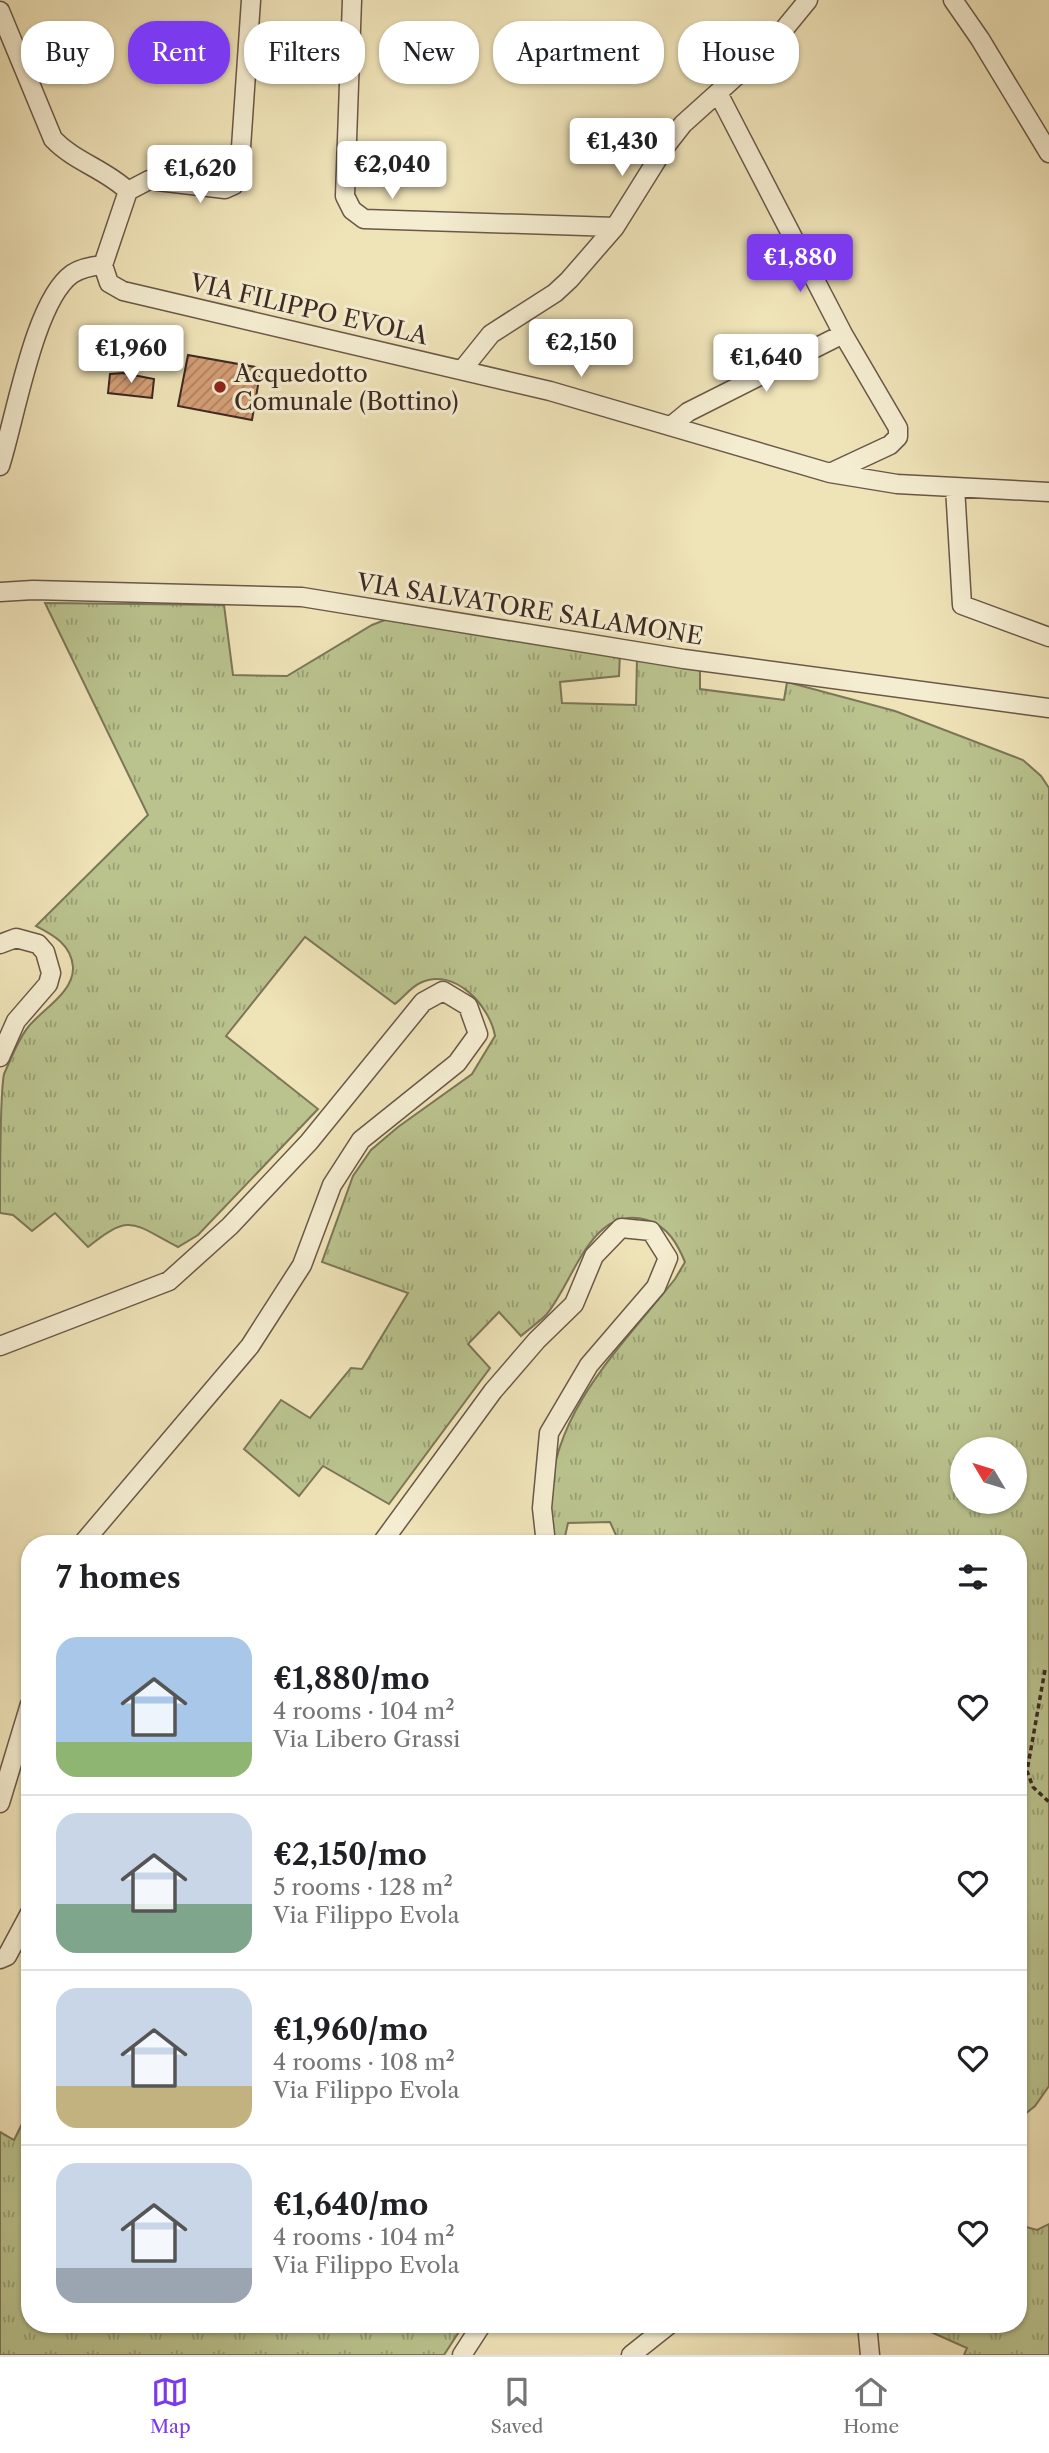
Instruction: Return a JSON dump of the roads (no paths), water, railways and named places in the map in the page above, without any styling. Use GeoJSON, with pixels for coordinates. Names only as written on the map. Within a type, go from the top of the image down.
{"type":"FeatureCollection","features":[{"type":"Feature","properties":{"kind":"street"},"geometry":{"type":"LineString","coordinates":[[0,466],[37,332],[59,287],[72,274],[90,266],[103,265],[128,191],[149,180],[225,189],[234,186],[239,177],[251,0]]}},
{"type":"Feature","properties":{"kind":"street"},"geometry":{"type":"LineString","coordinates":[[352,0],[345,196],[357,215],[364,219],[615,227]]}},
{"type":"Feature","properties":{"kind":"street"},"geometry":{"type":"LineString","coordinates":[[462,370],[480,344],[491,334],[555,293],[569,280],[615,227],[665,147],[683,124],[772,44],[808,0]]}},
{"type":"Feature","properties":{"kind":"street"},"geometry":{"type":"LineString","coordinates":[[953,0],[980,39],[1049,153]]}},
{"type":"Feature","properties":{"kind":"street"},"geometry":{"type":"LineString","coordinates":[[0,10],[53,139],[67,153],[114,177],[128,191]]}},
{"type":"Feature","properties":{"kind":"street"},"geometry":{"type":"LineString","coordinates":[[718,93],[843,334],[898,428],[898,437],[890,445],[830,473]]}},
{"type":"Feature","properties":{"kind":"street","name":"VIA FILIPPO EVOLA"},"geometry":{"type":"LineString","coordinates":[[103,265],[109,283],[123,291],[563,395],[830,473],[897,484],[1049,492]]}},
{"type":"Feature","properties":{"kind":"street"},"geometry":{"type":"LineString","coordinates":[[671,426],[688,412],[843,334]]}},
{"type":"Feature","properties":{"kind":"street"},"geometry":{"type":"LineString","coordinates":[[955,487],[962,605],[1049,637]]}},
{"type":"Feature","properties":{"kind":"street","name":"VIA SALVATORE SALAMONE"},"geometry":{"type":"LineString","coordinates":[[0,592],[33,590],[302,597],[684,659],[1049,708]]}},
{"type":"Feature","properties":{"kind":"street"},"geometry":{"type":"LineString","coordinates":[[0,944],[16,938],[38,944],[46,952],[51,973],[48,984],[16,1021],[0,1057]]}},
{"type":"Feature","properties":{"kind":"street"},"geometry":{"type":"LineString","coordinates":[[0,1346],[169,1281],[230,1226],[309,1142],[423,1002],[443,991],[468,1006],[478,1034],[457,1063],[361,1140],[332,1185],[302,1265],[250,1346],[90,1535]]}},
{"type":"Feature","properties":{"kind":"street"},"geometry":{"type":"LineString","coordinates":[[388,1535],[493,1391],[537,1340],[574,1304],[594,1256],[621,1228],[651,1231],[668,1258],[656,1287],[589,1365],[549,1433],[542,1508],[546,1535]]}},
{"type":"Feature","properties":{"kind":"street"},"geometry":{"type":"LineString","coordinates":[[0,1803],[21,1734]]}},
{"type":"Feature","properties":{"kind":"street"},"geometry":{"type":"LineString","coordinates":[[0,1959],[7,1956],[21,1930]]}},
{"type":"Feature","properties":{"kind":"street"},"geometry":{"type":"LineString","coordinates":[[462,2355],[476,2333]]}},
{"type":"Feature","properties":{"kind":"street"},"geometry":{"type":"LineString","coordinates":[[631,2355],[659,2333]]}},
{"type":"Feature","properties":{"kind":"street"},"geometry":{"type":"LineString","coordinates":[[868,2333],[870,2355]]}},
{"type":"Feature","properties":{"kind":"place","name":"Acquedotto Comunale (Bottino)"},"geometry":{"type":"Point","coordinates":[220,387]}}]}
